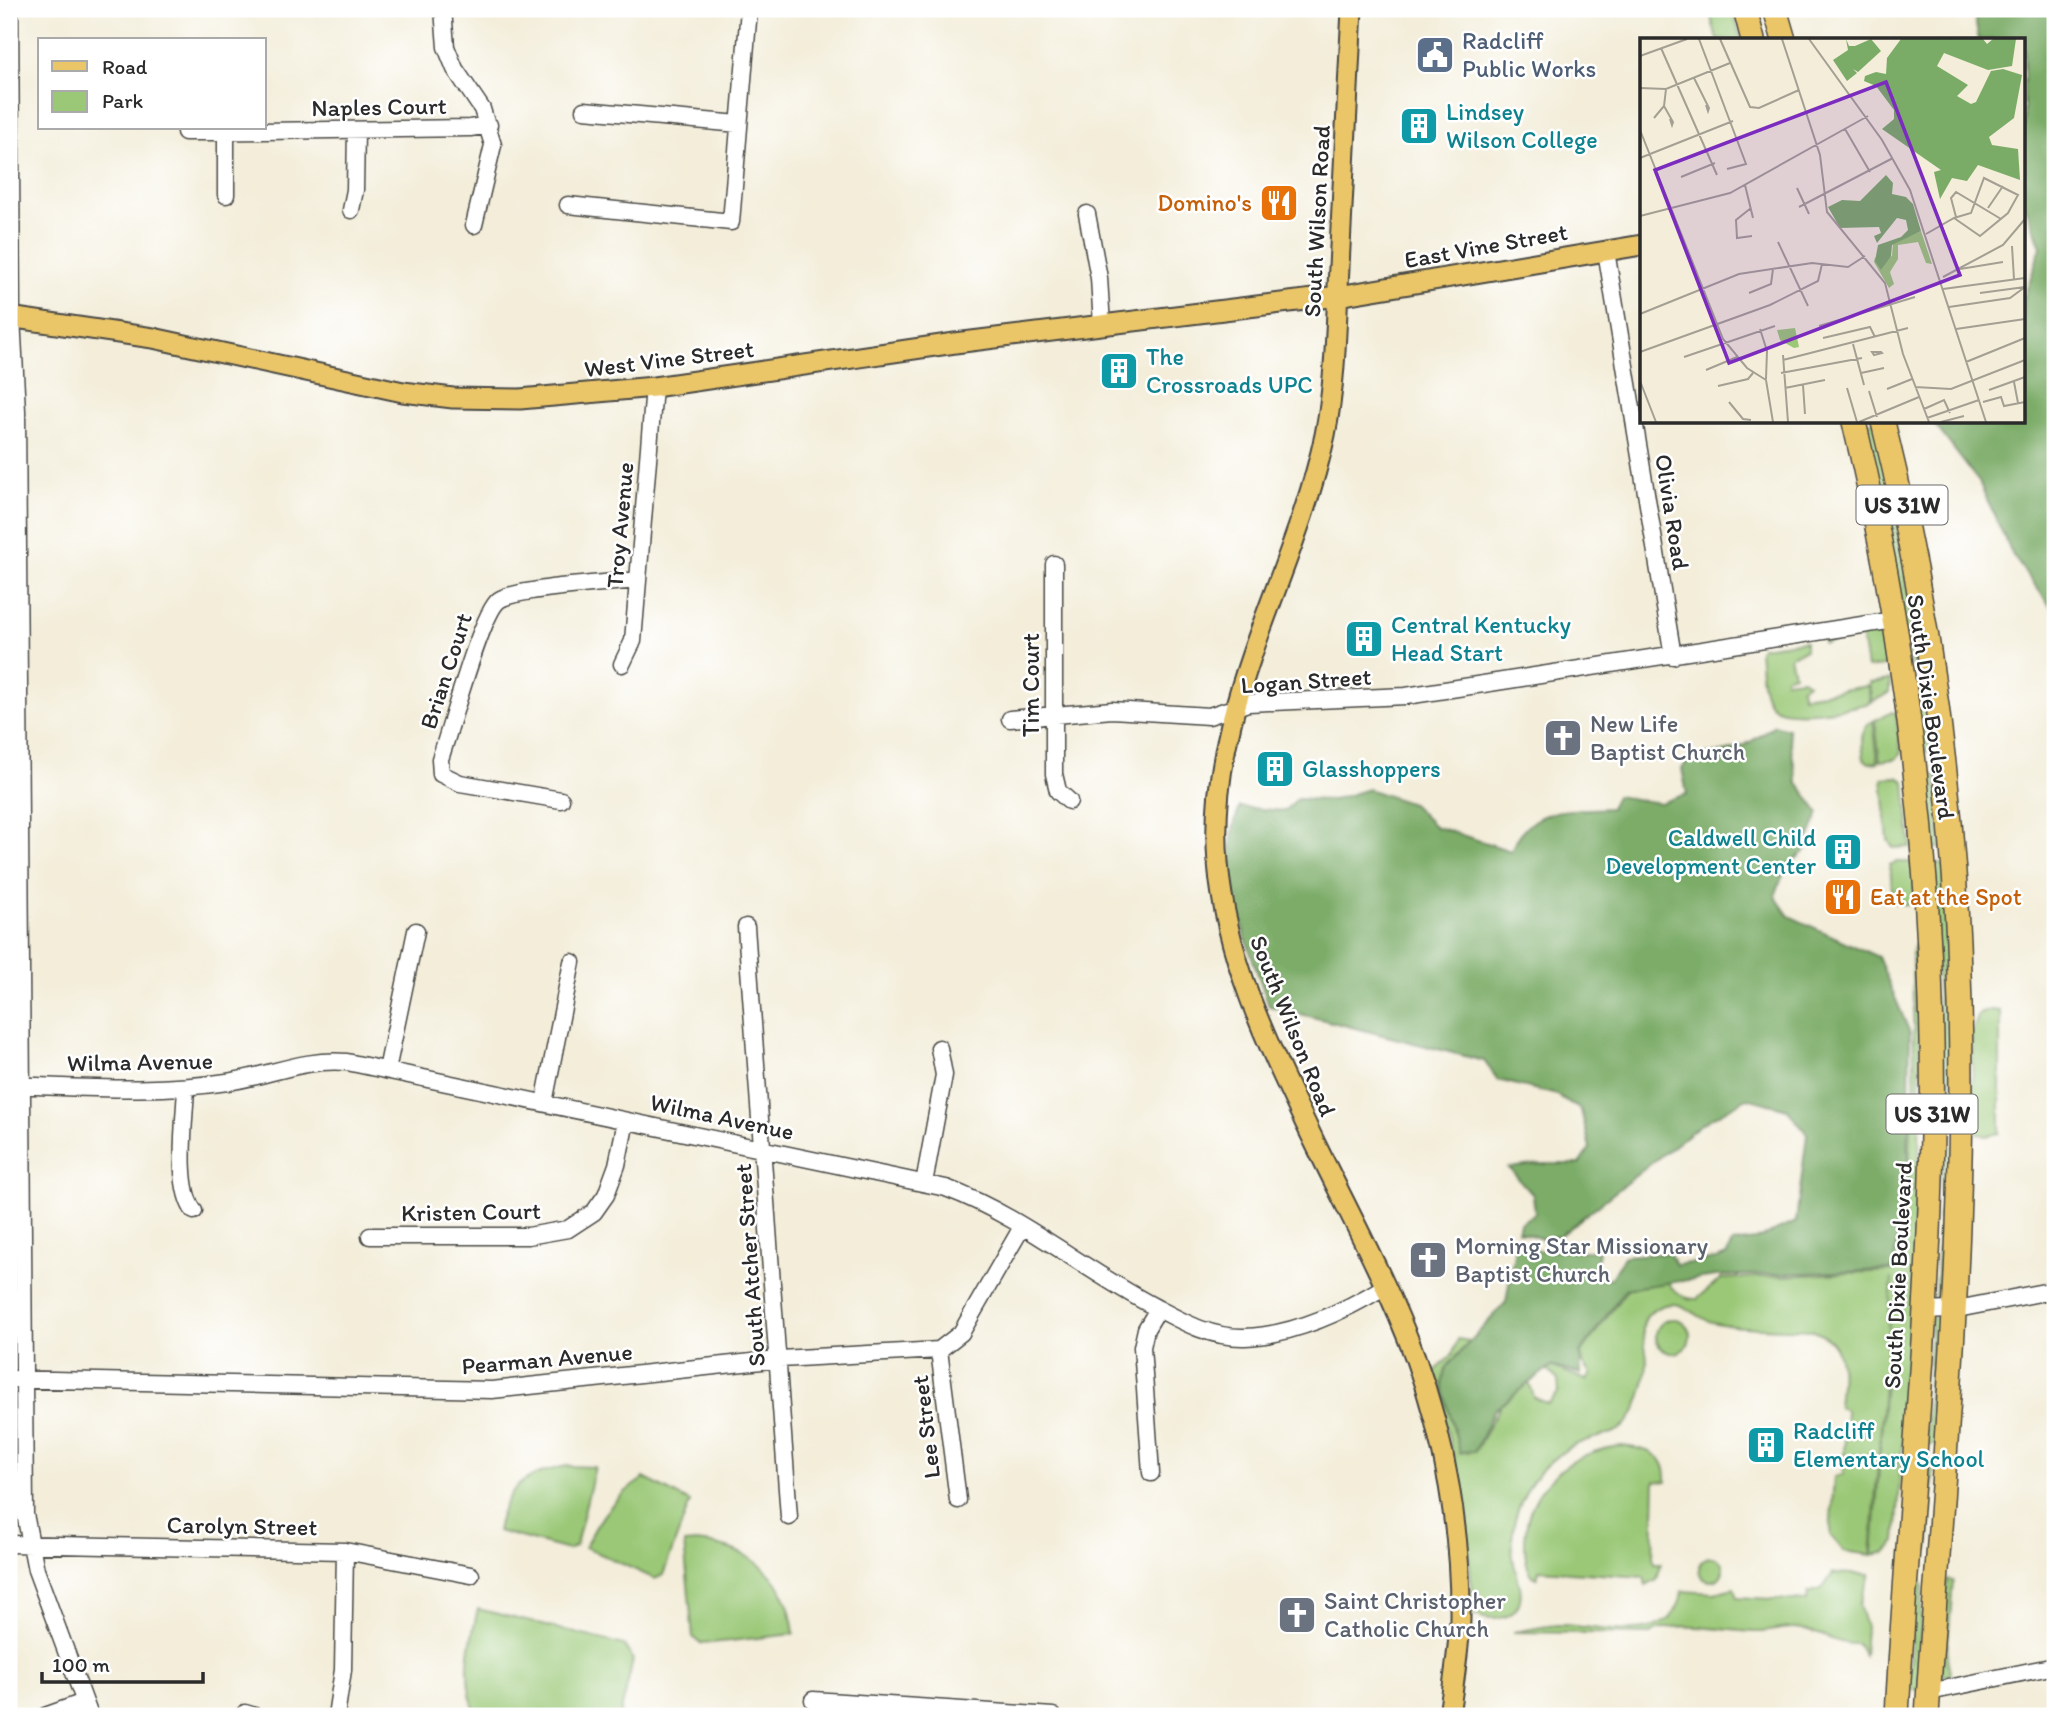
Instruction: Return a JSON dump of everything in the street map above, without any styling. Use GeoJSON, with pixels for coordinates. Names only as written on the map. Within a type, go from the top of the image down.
{"type":"FeatureCollection","features":[{"type":"Feature","properties":{"kind":"highway"},"geometry":{"type":"LineString","coordinates":[[1745,9],[1752,38]]}},
{"type":"Feature","properties":{"kind":"highway"},"geometry":{"type":"LineString","coordinates":[[1775,9],[1783,38]]}},
{"type":"Feature","properties":{"kind":"highway","name":"South Dixie Boulevard"},"geometry":{"type":"LineString","coordinates":[[1854,424],[1894,620],[1923,855],[1932,1029],[1932,1138],[1897,1708]]}},
{"type":"Feature","properties":{"kind":"highway","name":"South Dixie Boulevard"},"geometry":{"type":"LineString","coordinates":[[1883,424],[1909,541],[1931,666],[1954,861],[1961,1005],[1961,1140],[1928,1703]]}},
{"type":"Feature","properties":{"kind":"main road","name":"South Wilson Road"},"geometry":{"type":"LineString","coordinates":[[1352,9],[1333,375],[1321,450],[1233,708],[1219,779],[1216,837],[1219,879],[1230,937],[1269,1044],[1384,1287],[1423,1382],[1448,1488],[1457,1564],[1460,1620],[1449,1716]]}},
{"type":"Feature","properties":{"kind":"main road","name":"East Vine Street"},"geometry":{"type":"LineString","coordinates":[[1338,296],[1640,244]]}},
{"type":"Feature","properties":{"kind":"main road","name":"West Vine Street"},"geometry":{"type":"LineString","coordinates":[[10,317],[92,327],[332,379],[453,398],[520,399],[654,387],[1102,325],[1338,296]]}},
{"type":"Feature","properties":{"kind":"street"},"geometry":{"type":"LineString","coordinates":[[10,9],[10,317],[17,411],[16,1379],[29,1545],[87,1709],[45,1716]]}},
{"type":"Feature","properties":{"kind":"street"},"geometry":{"type":"LineString","coordinates":[[443,9],[446,47],[455,69],[482,109],[493,145],[474,225]]}},
{"type":"Feature","properties":{"kind":"street"},"geometry":{"type":"LineString","coordinates":[[568,205],[731,222],[749,9]]}},
{"type":"Feature","properties":{"kind":"street"},"geometry":{"type":"LineString","coordinates":[[584,110],[739,124]]}},
{"type":"Feature","properties":{"kind":"street","name":"Naples Court"},"geometry":{"type":"LineString","coordinates":[[185,132],[470,128],[488,125]]}},
{"type":"Feature","properties":{"kind":"street"},"geometry":{"type":"LineString","coordinates":[[351,210],[355,190],[356,130]]}},
{"type":"Feature","properties":{"kind":"street"},"geometry":{"type":"LineString","coordinates":[[226,132],[226,195]]}},
{"type":"Feature","properties":{"kind":"street"},"geometry":{"type":"LineString","coordinates":[[1087,214],[1099,278],[1102,325]]}},
{"type":"Feature","properties":{"kind":"street","name":"Olivia Road"},"geometry":{"type":"LineString","coordinates":[[1606,251],[1673,656]]}},
{"type":"Feature","properties":{"kind":"street","name":"Troy Avenue"},"geometry":{"type":"LineString","coordinates":[[622,664],[633,641],[654,387]]}},
{"type":"Feature","properties":{"kind":"street","name":"Tim Court"},"geometry":{"type":"LineString","coordinates":[[1054,564],[1055,783],[1062,797],[1069,801]]}},
{"type":"Feature","properties":{"kind":"street","name":"Brian Court"},"geometry":{"type":"LineString","coordinates":[[561,800],[460,783],[440,774],[440,760],[483,627],[493,606],[513,594],[637,580]]}},
{"type":"Feature","properties":{"kind":"street","name":"Logan Street"},"geometry":{"type":"LineString","coordinates":[[1010,719],[1112,710],[1209,716],[1248,704],[1406,696],[1894,620]]}},
{"type":"Feature","properties":{"kind":"street","name":"South Atcher Street"},"geometry":{"type":"LineString","coordinates":[[746,926],[780,1359],[789,1517]]}},
{"type":"Feature","properties":{"kind":"street"},"geometry":{"type":"LineString","coordinates":[[387,1070],[416,931]]}},
{"type":"Feature","properties":{"kind":"street"},"geometry":{"type":"LineString","coordinates":[[544,1103],[572,962]]}},
{"type":"Feature","properties":{"kind":"street"},"geometry":{"type":"LineString","coordinates":[[924,1183],[944,1076],[939,1048]]}},
{"type":"Feature","properties":{"kind":"street","name":"Wilma Avenue"},"geometry":{"type":"LineString","coordinates":[[15,1085],[186,1087],[256,1077],[314,1061],[347,1062],[924,1183],[978,1201],[1157,1309],[1198,1329],[1244,1337],[1304,1325],[1361,1301],[1384,1287]]}},
{"type":"Feature","properties":{"kind":"street"},"geometry":{"type":"LineString","coordinates":[[186,1087],[184,1184],[188,1203],[194,1211]]}},
{"type":"Feature","properties":{"kind":"street","name":"Kristen Court"},"geometry":{"type":"LineString","coordinates":[[370,1236],[528,1236],[568,1229],[594,1212],[606,1195],[617,1165],[626,1121]]}},
{"type":"Feature","properties":{"kind":"street"},"geometry":{"type":"LineString","coordinates":[[939,1350],[961,1333],[1022,1227]]}},
{"type":"Feature","properties":{"kind":"street"},"geometry":{"type":"LineString","coordinates":[[1923,1311],[1952,1310],[2055,1290]]}},
{"type":"Feature","properties":{"kind":"street"},"geometry":{"type":"LineString","coordinates":[[1151,1473],[1142,1347],[1146,1329],[1157,1309]]}},
{"type":"Feature","properties":{"kind":"street","name":"Pearman Avenue"},"geometry":{"type":"LineString","coordinates":[[16,1379],[492,1390],[780,1359],[939,1350]]}},
{"type":"Feature","properties":{"kind":"street","name":"Lee Street"},"geometry":{"type":"LineString","coordinates":[[939,1350],[958,1500]]}},
{"type":"Feature","properties":{"kind":"street","name":"Carolyn Street"},"geometry":{"type":"LineString","coordinates":[[9,1544],[345,1551],[471,1575]]}},
{"type":"Feature","properties":{"kind":"street"},"geometry":{"type":"LineString","coordinates":[[336,1716],[343,1670],[345,1551]]}},
{"type":"Feature","properties":{"kind":"street"},"geometry":{"type":"LineString","coordinates":[[1897,1708],[1928,1703],[2055,1666]]}},
{"type":"Feature","properties":{"kind":"street"},"geometry":{"type":"LineString","coordinates":[[813,1700],[1053,1716]]}},
{"type":"Feature","properties":{"kind":"green space"},"geometry":{"type":"Polygon","coordinates":[[[1709,9],[1733,9],[1740,38],[1716,38],[1709,9]]]}},
{"type":"Feature","properties":{"kind":"green space"},"geometry":{"type":"Polygon","coordinates":[[[1973,9],[2055,9],[2055,612],[2013,556],[1979,482],[1935,424],[2025,424],[2025,295],[2041,247],[2025,205],[2025,38],[1979,38],[1973,9]]]}},
{"type":"Feature","properties":{"kind":"green space"},"geometry":{"type":"Polygon","coordinates":[[[1861,424],[1876,424],[1893,505],[1889,507],[1880,502],[1861,424]]]}},
{"type":"Feature","properties":{"kind":"green space"},"geometry":{"type":"Polygon","coordinates":[[[1892,521],[1896,523],[1921,664],[1914,667],[1911,665],[1886,524],[1892,521]]]}},
{"type":"Feature","properties":{"kind":"green space"},"geometry":{"type":"Polygon","coordinates":[[[1882,629],[1890,660],[1884,666],[1867,668],[1862,637],[1823,643],[1823,638],[1882,629]]]}},
{"type":"Feature","properties":{"kind":"green space"},"geometry":{"type":"Polygon","coordinates":[[[1805,641],[1805,650],[1790,656],[1794,674],[1785,677],[1785,681],[1802,679],[1808,683],[1801,687],[1803,696],[1868,686],[1870,703],[1802,712],[1788,712],[1770,704],[1763,686],[1759,651],[1761,647],[1805,641]]]}},
{"type":"Feature","properties":{"kind":"green space"},"geometry":{"type":"Polygon","coordinates":[[[1890,680],[1889,693],[1872,702],[1869,683],[1890,680]]]}},
{"type":"Feature","properties":{"kind":"green space"},"geometry":{"type":"Polygon","coordinates":[[[1920,705],[1926,705],[1931,751],[1924,752],[1915,713],[1920,705]]]}},
{"type":"Feature","properties":{"kind":"green space"},"geometry":{"type":"Polygon","coordinates":[[[1892,712],[1896,713],[1901,753],[1896,759],[1880,761],[1875,720],[1892,712]]]}},
{"type":"Feature","properties":{"kind":"green space"},"geometry":{"type":"Polygon","coordinates":[[[1873,721],[1878,762],[1869,763],[1864,759],[1862,738],[1865,729],[1873,721]]]}},
{"type":"Feature","properties":{"kind":"green space"},"geometry":{"type":"Polygon","coordinates":[[[1774,725],[1788,729],[1797,782],[1819,813],[1804,852],[1786,867],[1775,896],[1789,916],[1878,957],[1910,1033],[1908,1176],[1892,1270],[1716,1276],[1625,1289],[1580,1353],[1581,1374],[1551,1366],[1494,1410],[1475,1451],[1460,1452],[1442,1384],[1447,1367],[1506,1302],[1515,1247],[1546,1251],[1599,1251],[1594,1278],[1611,1278],[1624,1256],[1669,1253],[1676,1265],[1727,1255],[1732,1243],[1755,1240],[1796,1222],[1807,1134],[1787,1109],[1747,1098],[1700,1125],[1559,1236],[1542,1239],[1518,1231],[1520,1223],[1535,1213],[1533,1195],[1509,1168],[1541,1164],[1579,1164],[1590,1148],[1581,1110],[1557,1095],[1498,1080],[1484,1061],[1269,1006],[1245,934],[1233,881],[1233,830],[1240,807],[1284,811],[1297,799],[1333,800],[1368,789],[1412,804],[1434,826],[1511,851],[1529,825],[1552,813],[1610,808],[1616,796],[1660,803],[1687,794],[1682,769],[1691,756],[1736,749],[1774,725]]]}},
{"type":"Feature","properties":{"kind":"green space"},"geometry":{"type":"Polygon","coordinates":[[[1925,775],[1937,776],[1941,848],[1932,848],[1925,775]]]}},
{"type":"Feature","properties":{"kind":"green space"},"geometry":{"type":"Polygon","coordinates":[[[1897,777],[1905,781],[1911,847],[1893,848],[1888,840],[1882,778],[1897,777]]]}},
{"type":"Feature","properties":{"kind":"green space"},"geometry":{"type":"Polygon","coordinates":[[[1913,862],[1915,898],[1908,905],[1893,902],[1890,865],[1913,862]]]}},
{"type":"Feature","properties":{"kind":"green space"},"geometry":{"type":"Polygon","coordinates":[[[1939,863],[1945,867],[1952,1127],[1941,1127],[1934,866],[1939,863]]]}},
{"type":"Feature","properties":{"kind":"green space"},"geometry":{"type":"Polygon","coordinates":[[[1915,942],[1920,1015],[1919,1186],[1896,1542],[1886,1552],[1873,1555],[1892,1278],[1871,1555],[1844,1551],[1830,1535],[1834,1476],[1843,1474],[1846,1410],[1838,1407],[1840,1362],[1832,1343],[1813,1330],[1724,1325],[1705,1319],[1681,1306],[1667,1304],[1651,1312],[1643,1325],[1646,1370],[1640,1397],[1629,1421],[1615,1432],[1590,1439],[1559,1455],[1537,1475],[1522,1500],[1512,1536],[1515,1568],[1521,1591],[1517,1607],[1507,1616],[1493,1619],[1472,1613],[1465,1521],[1434,1372],[1452,1355],[1458,1339],[1470,1341],[1446,1368],[1442,1385],[1460,1453],[1476,1450],[1504,1399],[1528,1380],[1534,1397],[1548,1404],[1559,1392],[1558,1380],[1547,1370],[1553,1367],[1586,1380],[1591,1374],[1583,1363],[1581,1353],[1631,1284],[1666,1279],[1678,1294],[1697,1299],[1721,1279],[1893,1271],[1909,1177],[1911,1121],[1915,1104],[1912,954],[1915,942]]]}},
{"type":"Feature","properties":{"kind":"green space"},"geometry":{"type":"Polygon","coordinates":[[[1990,1010],[2000,1011],[2000,1133],[1986,1136],[1973,1131],[1972,1032],[1979,1014],[1990,1010]]]}},
{"type":"Feature","properties":{"kind":"green space"},"geometry":{"type":"Polygon","coordinates":[[[1943,1143],[1952,1146],[1944,1300],[1935,1300],[1943,1143]]]}},
{"type":"Feature","properties":{"kind":"green space"},"geometry":{"type":"Polygon","coordinates":[[[1931,1318],[1944,1318],[1935,1445],[1926,1445],[1931,1318]]]}},
{"type":"Feature","properties":{"kind":"green space"},"geometry":{"type":"Polygon","coordinates":[[[1673,1319],[1685,1324],[1690,1336],[1685,1348],[1673,1353],[1661,1348],[1656,1336],[1661,1324],[1673,1319]]]}},
{"type":"Feature","properties":{"kind":"green space"},"geometry":{"type":"Polygon","coordinates":[[[1622,1446],[1654,1454],[1666,1472],[1666,1482],[1655,1481],[1653,1557],[1655,1563],[1661,1563],[1657,1580],[1646,1586],[1644,1577],[1539,1570],[1537,1578],[1533,1576],[1527,1564],[1525,1540],[1534,1503],[1543,1488],[1569,1464],[1603,1449],[1622,1446]]]}},
{"type":"Feature","properties":{"kind":"green space"},"geometry":{"type":"Polygon","coordinates":[[[1925,1461],[1934,1463],[1929,1549],[1925,1550],[1916,1546],[1925,1461]]]}},
{"type":"Feature","properties":{"kind":"green space"},"geometry":{"type":"Polygon","coordinates":[[[567,1466],[595,1467],[576,1545],[568,1550],[497,1531],[506,1503],[519,1485],[539,1473],[567,1466]]]}},
{"type":"Feature","properties":{"kind":"green space"},"geometry":{"type":"Polygon","coordinates":[[[644,1478],[690,1502],[663,1575],[655,1579],[585,1547],[609,1508],[644,1478]]]}},
{"type":"Feature","properties":{"kind":"green space"},"geometry":{"type":"Polygon","coordinates":[[[696,1542],[734,1550],[764,1568],[784,1596],[791,1614],[794,1634],[702,1644],[693,1637],[684,1543],[696,1542]]]}},
{"type":"Feature","properties":{"kind":"green space"},"geometry":{"type":"Polygon","coordinates":[[[1711,1557],[1722,1564],[1723,1569],[1716,1580],[1711,1581],[1700,1574],[1699,1569],[1706,1558],[1711,1557]]]}},
{"type":"Feature","properties":{"kind":"green space"},"geometry":{"type":"Polygon","coordinates":[[[1833,1573],[1870,1575],[1859,1605],[1866,1627],[1864,1655],[1858,1644],[1795,1628],[1747,1632],[1673,1627],[1651,1634],[1513,1632],[1561,1625],[1615,1630],[1651,1628],[1666,1621],[1676,1609],[1682,1591],[1714,1593],[1734,1588],[1737,1597],[1807,1601],[1808,1593],[1823,1588],[1833,1573]]]}},
{"type":"Feature","properties":{"kind":"green space"},"geometry":{"type":"Polygon","coordinates":[[[1947,1579],[1953,1581],[1947,1657],[1951,1678],[1941,1674],[1947,1579]]]}},
{"type":"Feature","properties":{"kind":"green space"},"geometry":{"type":"Polygon","coordinates":[[[1915,1580],[1923,1583],[1920,1689],[1917,1690],[1909,1688],[1915,1580]]]}},
{"type":"Feature","properties":{"kind":"green space"},"geometry":{"type":"Polygon","coordinates":[[[478,1609],[624,1645],[633,1660],[620,1716],[477,1716],[469,1689],[468,1663],[478,1609]]]}},
{"type":"Feature","properties":{"kind":"place","name":"Radcliff Public Works"},"geometry":{"type":"Point","coordinates":[1435,55]}},
{"type":"Feature","properties":{"kind":"place","name":"Lindsey Wilson College"},"geometry":{"type":"Point","coordinates":[1419,126]}},
{"type":"Feature","properties":{"kind":"place","name":"Domino's"},"geometry":{"type":"Point","coordinates":[1279,203]}},
{"type":"Feature","properties":{"kind":"place","name":"The Crossroads UPC"},"geometry":{"type":"Point","coordinates":[1119,371]}},
{"type":"Feature","properties":{"kind":"place","name":"Central Kentucky Head Start"},"geometry":{"type":"Point","coordinates":[1364,639]}},
{"type":"Feature","properties":{"kind":"place","name":"New Life Baptist Church"},"geometry":{"type":"Point","coordinates":[1563,738]}},
{"type":"Feature","properties":{"kind":"place","name":"Glasshoppers"},"geometry":{"type":"Point","coordinates":[1275,769]}},
{"type":"Feature","properties":{"kind":"place","name":"Caldwell Child Development Center"},"geometry":{"type":"Point","coordinates":[1843,852]}},
{"type":"Feature","properties":{"kind":"place","name":"Eat at the Spot"},"geometry":{"type":"Point","coordinates":[1843,897]}},
{"type":"Feature","properties":{"kind":"place","name":"Morning Star Missionary Baptist Church"},"geometry":{"type":"Point","coordinates":[1428,1260]}},
{"type":"Feature","properties":{"kind":"place","name":"Radcliff Elementary School"},"geometry":{"type":"Point","coordinates":[1766,1445]}},
{"type":"Feature","properties":{"kind":"place","name":"Saint Christopher Catholic Church"},"geometry":{"type":"Point","coordinates":[1297,1615]}}]}
